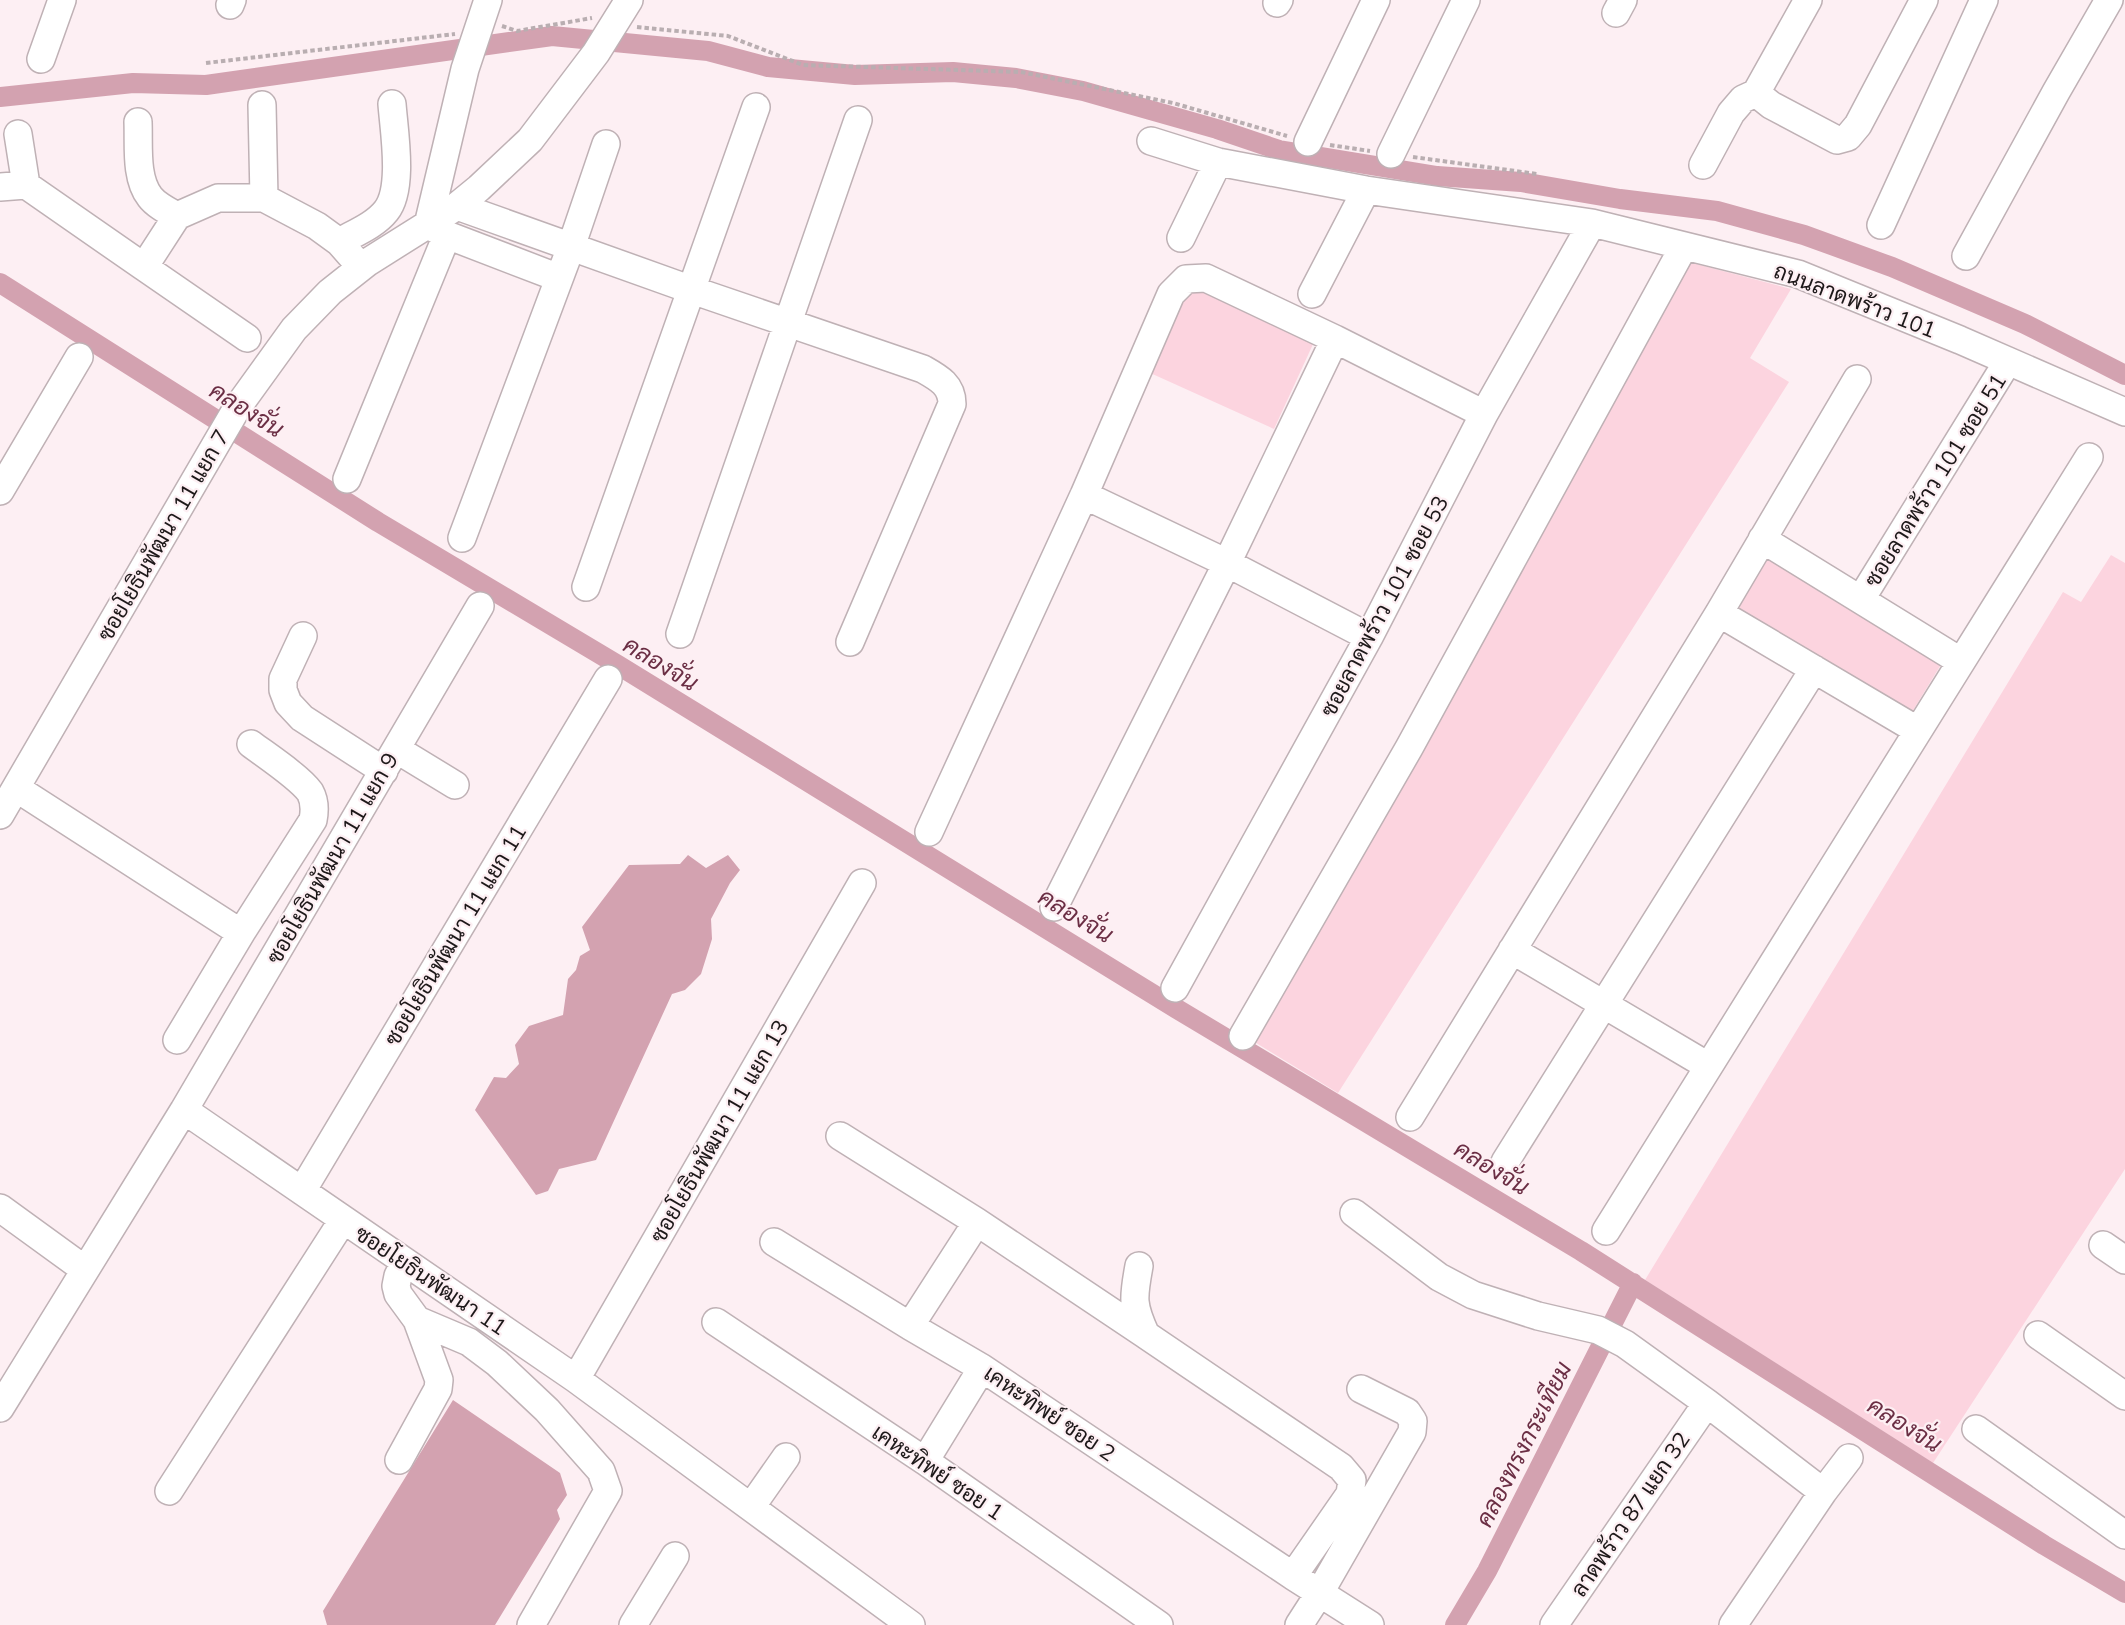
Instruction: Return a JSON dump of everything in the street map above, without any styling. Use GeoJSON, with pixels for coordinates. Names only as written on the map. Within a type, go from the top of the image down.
{"type":"FeatureCollection","features":[{"type":"Feature","properties":{"kind":"street"},"geometry":{"type":"LineString","coordinates":[[40,59],[62,0]]}},
{"type":"Feature","properties":{"kind":"street"},"geometry":{"type":"LineString","coordinates":[[1308,142],[1376,0]]}},
{"type":"Feature","properties":{"kind":"street"},"geometry":{"type":"LineString","coordinates":[[1391,154],[1466,0]]}},
{"type":"Feature","properties":{"kind":"street"},"geometry":{"type":"LineString","coordinates":[[1703,165],[1731,113],[1743,99],[1756,93],[1808,0]]}},
{"type":"Feature","properties":{"kind":"street"},"geometry":{"type":"LineString","coordinates":[[1756,93],[1771,105],[1837,140],[1848,137],[1858,125],[1924,0]]}},
{"type":"Feature","properties":{"kind":"street"},"geometry":{"type":"LineString","coordinates":[[1881,225],[1984,0]]}},
{"type":"Feature","properties":{"kind":"street"},"geometry":{"type":"LineString","coordinates":[[1966,256],[2109,0]]}},
{"type":"Feature","properties":{"kind":"street","name":"ซอยโยธินพัฒนา 11 แยก 7"},"geometry":{"type":"LineString","coordinates":[[0,815],[237,408],[294,329],[330,292],[361,267],[437,230],[457,206],[479,189],[530,140],[596,53],[622,11]]}},
{"type":"Feature","properties":{"kind":"street"},"geometry":{"type":"LineString","coordinates":[[347,479],[437,230],[465,69],[482,15]]}},
{"type":"Feature","properties":{"kind":"street"},"geometry":{"type":"LineString","coordinates":[[339,242],[373,222],[387,210],[392,199],[397,184],[392,104]]}},
{"type":"Feature","properties":{"kind":"street"},"geometry":{"type":"LineString","coordinates":[[262,105],[264,198]]}},
{"type":"Feature","properties":{"kind":"street"},"geometry":{"type":"LineString","coordinates":[[586,587],[756,106]]}},
{"type":"Feature","properties":{"kind":"street"},"geometry":{"type":"LineString","coordinates":[[680,634],[858,120]]}},
{"type":"Feature","properties":{"kind":"street"},"geometry":{"type":"LineString","coordinates":[[138,122],[144,188],[151,199],[177,216]]}},
{"type":"Feature","properties":{"kind":"street"},"geometry":{"type":"LineString","coordinates":[[18,134],[13,186],[144,267],[247,338]]}},
{"type":"Feature","properties":{"kind":"street","name":"ถนนลาดพร้าว 101"},"geometry":{"type":"LineString","coordinates":[[1151,141],[1218,162],[1366,190],[1592,223],[1798,274],[2125,412]]}},
{"type":"Feature","properties":{"kind":"street"},"geometry":{"type":"LineString","coordinates":[[462,538],[571,247],[606,144]]}},
{"type":"Feature","properties":{"kind":"street"},"geometry":{"type":"LineString","coordinates":[[1181,238],[1218,162]]}},
{"type":"Feature","properties":{"kind":"street"},"geometry":{"type":"LineString","coordinates":[[1312,294],[1366,190]]}},
{"type":"Feature","properties":{"kind":"street"},"geometry":{"type":"LineString","coordinates":[[144,267],[177,216],[218,198],[264,198],[317,226],[339,242],[361,267]]}},
{"type":"Feature","properties":{"kind":"street"},"geometry":{"type":"LineString","coordinates":[[457,206],[923,369],[937,376],[947,385],[952,394],[952,404],[850,642]]}},
{"type":"Feature","properties":{"kind":"street","name":"ซอยลาดพร้าว 101 ซอย 53"},"geometry":{"type":"LineString","coordinates":[[1174,988],[1369,637],[1484,414],[1592,223]]}},
{"type":"Feature","properties":{"kind":"street"},"geometry":{"type":"LineString","coordinates":[[437,230],[559,278]]}},
{"type":"Feature","properties":{"kind":"street"},"geometry":{"type":"LineString","coordinates":[[1243,1036],[1409,748],[1684,246]]}},
{"type":"Feature","properties":{"kind":"street"},"geometry":{"type":"LineString","coordinates":[[929,832],[1084,495],[1171,294],[1186,279],[1206,278],[1335,339],[1484,414]]}},
{"type":"Feature","properties":{"kind":"street"},"geometry":{"type":"LineString","coordinates":[[1054,908],[1227,563],[1335,339]]}},
{"type":"Feature","properties":{"kind":"street"},"geometry":{"type":"LineString","coordinates":[[0,491],[79,357]]}},
{"type":"Feature","properties":{"kind":"street","name":"ซอยลาดพร้าว 101 ซอย 51"},"geometry":{"type":"LineString","coordinates":[[1861,599],[2008,361]]}},
{"type":"Feature","properties":{"kind":"street"},"geometry":{"type":"LineString","coordinates":[[1410,1117],[1719,613],[1857,379]]}},
{"type":"Feature","properties":{"kind":"street"},"geometry":{"type":"LineString","coordinates":[[1606,1232],[2089,457]]}},
{"type":"Feature","properties":{"kind":"street"},"geometry":{"type":"LineString","coordinates":[[1084,495],[1227,563],[1369,637]]}},
{"type":"Feature","properties":{"kind":"street"},"geometry":{"type":"LineString","coordinates":[[1762,539],[1960,661]]}},
{"type":"Feature","properties":{"kind":"street","name":"ซอยโยธินพัฒนา 11 แยก 9"},"geometry":{"type":"LineString","coordinates":[[184,1110],[480,606]]}},
{"type":"Feature","properties":{"kind":"street"},"geometry":{"type":"LineString","coordinates":[[1719,613],[1917,730]]}},
{"type":"Feature","properties":{"kind":"street"},"geometry":{"type":"LineString","coordinates":[[303,636],[283,680],[283,690],[288,703],[303,718],[390,760],[455,785]]}},
{"type":"Feature","properties":{"kind":"street"},"geometry":{"type":"LineString","coordinates":[[1505,1162],[1814,669]]}},
{"type":"Feature","properties":{"kind":"street","name":"ซอยโยธินพัฒนา 11 แยก 11"},"geometry":{"type":"LineString","coordinates":[[302,1191],[608,679]]}},
{"type":"Feature","properties":{"kind":"street"},"geometry":{"type":"LineString","coordinates":[[177,1040],[241,933],[313,820],[315,807],[310,793],[299,781],[251,744]]}},
{"type":"Feature","properties":{"kind":"street"},"geometry":{"type":"LineString","coordinates":[[16,788],[241,933]]}},
{"type":"Feature","properties":{"kind":"street","name":"ซอยโยธินพัฒนา 11 แยก 13"},"geometry":{"type":"LineString","coordinates":[[576,1379],[862,883]]}},
{"type":"Feature","properties":{"kind":"street"},"geometry":{"type":"LineString","coordinates":[[1512,950],[1708,1066]]}},
{"type":"Feature","properties":{"kind":"street"},"geometry":{"type":"LineString","coordinates":[[0,1408],[184,1110]]}},
{"type":"Feature","properties":{"kind":"street","name":"ซอยโยธินพัฒนา 11"},"geometry":{"type":"LineString","coordinates":[[184,1110],[576,1379],[911,1625]]}},
{"type":"Feature","properties":{"kind":"street"},"geometry":{"type":"LineString","coordinates":[[840,1136],[977,1222],[1341,1467],[1352,1480],[1350,1494],[1293,1576]]}},
{"type":"Feature","properties":{"kind":"street"},"geometry":{"type":"LineString","coordinates":[[0,1208],[84,1269]]}},
{"type":"Feature","properties":{"kind":"street"},"geometry":{"type":"LineString","coordinates":[[1354,1213],[1439,1277],[1473,1295],[1538,1316],[1605,1333],[1707,1402],[1823,1492]]}},
{"type":"Feature","properties":{"kind":"street"},"geometry":{"type":"LineString","coordinates":[[169,1491],[344,1220]]}},
{"type":"Feature","properties":{"kind":"street"},"geometry":{"type":"LineString","coordinates":[[910,1326],[977,1222]]}},
{"type":"Feature","properties":{"kind":"street","name":"เคหะทิพย์ ซอย 2"},"geometry":{"type":"LineString","coordinates":[[774,1242],[982,1368],[1319,1594],[1370,1625]]}},
{"type":"Feature","properties":{"kind":"street"},"geometry":{"type":"LineString","coordinates":[[399,1460],[438,1389],[439,1380],[417,1320],[398,1294],[396,1286],[398,1276],[405,1262]]}},
{"type":"Feature","properties":{"kind":"street"},"geometry":{"type":"LineString","coordinates":[[1139,1266],[1133,1300],[1138,1320],[1146,1335]]}},
{"type":"Feature","properties":{"kind":"street"},"geometry":{"type":"LineString","coordinates":[[417,1320],[469,1342],[497,1363],[547,1410],[601,1471],[608,1491],[531,1625]]}},
{"type":"Feature","properties":{"kind":"street","name":"เคหะทิพย์ ซอย 1"},"geometry":{"type":"LineString","coordinates":[[716,1322],[925,1461],[1159,1625]]}},
{"type":"Feature","properties":{"kind":"street"},"geometry":{"type":"LineString","coordinates":[[2038,1335],[2125,1396]]}},
{"type":"Feature","properties":{"kind":"street"},"geometry":{"type":"LineString","coordinates":[[925,1461],[982,1368]]}},
{"type":"Feature","properties":{"kind":"street"},"geometry":{"type":"LineString","coordinates":[[1299,1625],[1412,1432],[1413,1420],[1407,1412],[1361,1389]]}},
{"type":"Feature","properties":{"kind":"street","name":"ลาดพร้าว 87 แยก 32"},"geometry":{"type":"LineString","coordinates":[[1554,1625],[1707,1402]]}},
{"type":"Feature","properties":{"kind":"street"},"geometry":{"type":"LineString","coordinates":[[1976,1429],[2120,1522]]}},
{"type":"Feature","properties":{"kind":"street"},"geometry":{"type":"LineString","coordinates":[[751,1507],[786,1457]]}},
{"type":"Feature","properties":{"kind":"street"},"geometry":{"type":"LineString","coordinates":[[1733,1625],[1823,1492],[1849,1458]]}},
{"type":"Feature","properties":{"kind":"street"},"geometry":{"type":"LineString","coordinates":[[633,1625],[675,1556]]}},
{"type":"Feature","properties":{"kind":"path"},"geometry":{"type":"LineString","coordinates":[[206,63],[460,33],[482,15],[517,31],[622,11],[639,28],[728,36],[804,65],[1021,72],[1173,103],[1308,142],[1537,174]]}},
{"type":"Feature","properties":{"kind":"shaded area"},"geometry":{"type":"Polygon","coordinates":[[[1681,260],[1791,289],[1750,358],[1789,382],[1338,1093],[1248,1038],[1681,260]]]}},
{"type":"Feature","properties":{"kind":"shaded area"},"geometry":{"type":"Polygon","coordinates":[[[1187,285],[1314,342],[1274,429],[1148,372],[1187,285]]]}},
{"type":"Feature","properties":{"kind":"shaded area"},"geometry":{"type":"Polygon","coordinates":[[[1764,549],[1945,658],[1909,717],[1729,608],[1764,549]]]}},
{"type":"Feature","properties":{"kind":"shaded area"},"geometry":{"type":"Polygon","coordinates":[[[2111,555],[2125,563],[2125,1169],[1933,1463],[1645,1280],[2063,592],[2081,602],[2111,555]]]}},
{"type":"Feature","properties":{"kind":"shaded area"},"geometry":{"type":"Polygon","coordinates":[[[688,855],[706,868],[728,855],[740,870],[730,883],[711,919],[712,939],[701,974],[685,990],[672,994],[596,1160],[559,1169],[548,1191],[536,1195],[475,1110],[494,1077],[506,1078],[519,1064],[515,1045],[529,1026],[563,1015],[568,979],[576,970],[580,956],[590,950],[582,927],[629,865],[680,864],[688,855]]]}},
{"type":"Feature","properties":{"kind":"shaded area"},"geometry":{"type":"Polygon","coordinates":[[[453,1400],[560,1473],[567,1495],[557,1510],[560,1519],[495,1625],[327,1625],[323,1611],[453,1400]]]}},
{"type":"Feature","properties":{"kind":"waterway"},"geometry":{"type":"LineString","coordinates":[[0,97],[133,83],[206,85],[552,36],[708,51],[768,67],[855,75],[953,72],[1016,78],[1083,91],[1217,129],[1279,150],[1437,176],[1521,182],[1620,199],[1717,211],[1804,235],[1892,267],[2025,324],[2125,375]]}},
{"type":"Feature","properties":{"kind":"waterway","name":"คลองจั่น"},"geometry":{"type":"LineString","coordinates":[[0,283],[378,522],[618,665],[1177,1009],[1581,1251],[2044,1545],[2125,1593]]}},
{"type":"Feature","properties":{"kind":"waterway","name":"คลองทรงกระเทียม"},"geometry":{"type":"LineString","coordinates":[[1455,1625],[1487,1571],[1633,1283]]}}]}
